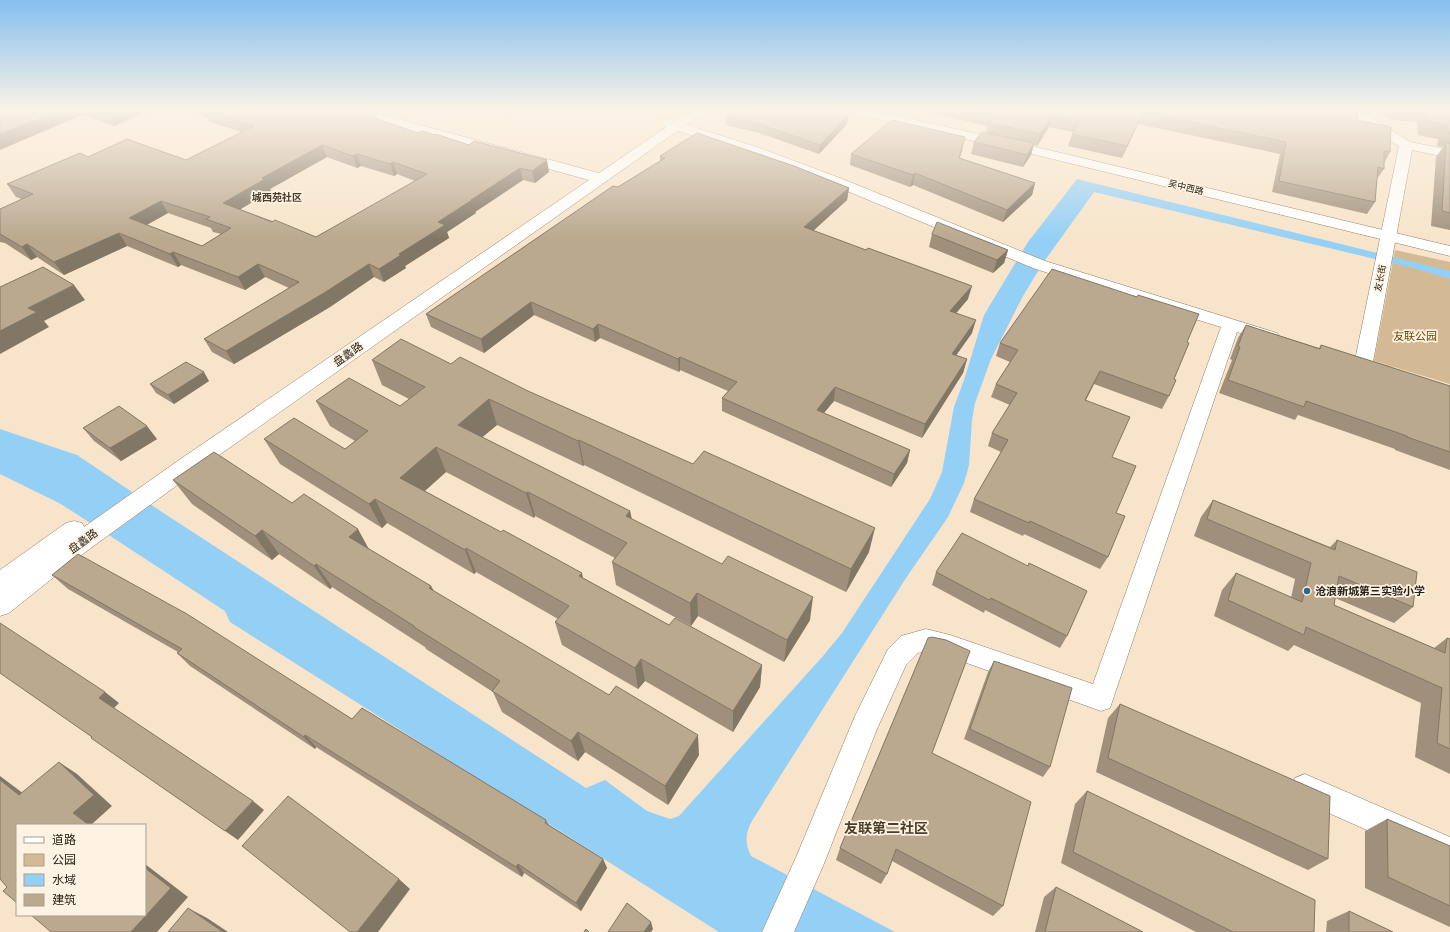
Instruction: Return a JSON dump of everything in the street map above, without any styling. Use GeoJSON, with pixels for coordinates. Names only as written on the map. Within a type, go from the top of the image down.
{"type":"FeatureCollection","features":[{"type":"Feature","properties":{"kind":"main road"},"geometry":{"type":"LineString","coordinates":[[511,153],[595,176]]}},
{"type":"Feature","properties":{"kind":"main road","name":"盘蠡路"},"geometry":{"type":"LineString","coordinates":[[0,584],[70,541],[629,153]]}},
{"type":"Feature","properties":{"kind":"main road","name":"吴中西路"},"geometry":{"type":"LineString","coordinates":[[1045,153],[1386,245],[1450,251]]}},
{"type":"Feature","properties":{"kind":"main road","name":"吴中西路"},"geometry":{"type":"LineString","coordinates":[[1064,153],[1386,245],[1450,244]]}},
{"type":"Feature","properties":{"kind":"main road","name":"盘蠡路"},"geometry":{"type":"LineString","coordinates":[[0,605],[70,541]]}},
{"type":"Feature","properties":{"kind":"street"},"geometry":{"type":"LineString","coordinates":[[759,153],[890,202],[1012,254],[1051,268],[1290,342]]}},
{"type":"Feature","properties":{"kind":"street","name":"友长街"},"geometry":{"type":"LineString","coordinates":[[1363,365],[1404,153]]}},
{"type":"Feature","properties":{"kind":"street"},"geometry":{"type":"LineString","coordinates":[[778,932],[808,866],[865,726],[897,657],[910,644],[926,640],[950,646],[1112,703],[1231,324]]}},
{"type":"Feature","properties":{"kind":"street"},"geometry":{"type":"LineString","coordinates":[[1341,358],[1399,376]]}},
{"type":"Feature","properties":{"kind":"street"},"geometry":{"type":"LineString","coordinates":[[1283,779],[1450,852]]}},
{"type":"Feature","properties":{"kind":"green space","name":"友联公园"},"geometry":{"type":"Polygon","coordinates":[[[1395,250],[1450,262],[1450,384],[1374,361],[1395,250]]]}},
{"type":"Feature","properties":{"kind":"water"},"geometry":{"type":"Polygon","coordinates":[[[1077,179],[1450,271],[1450,279],[1417,269],[1094,192],[1043,263],[1023,296],[991,359],[975,403],[972,420],[969,465],[964,483],[948,517],[906,578],[765,800],[749,826],[747,833],[748,848],[751,856],[895,932],[719,932],[230,622],[225,611],[75,513],[59,503],[0,474],[0,429],[77,455],[586,788],[605,780],[647,811],[670,819],[679,816],[842,633],[930,499],[942,472],[954,407],[984,315],[1028,242],[1077,179]]]}},
{"type":"Feature","properties":{"kind":"building"},"geometry":{"type":"Polygon","coordinates":[[[79,153],[88,157],[96,153],[168,153],[186,160],[199,153],[307,153],[262,178],[265,179],[223,203],[272,222],[275,220],[316,237],[427,174],[393,162],[390,164],[357,154],[353,156],[346,153],[522,153],[547,160],[532,171],[520,168],[438,222],[445,225],[399,254],[401,255],[379,269],[369,264],[324,293],[226,351],[204,339],[299,282],[258,264],[238,277],[173,252],[170,254],[119,233],[54,262],[27,244],[22,247],[0,234],[0,209],[33,194],[7,184],[79,153]],[[161,201],[129,218],[202,246],[231,228],[206,219],[210,217],[161,201]]]}},
{"type":"Feature","properties":{"kind":"building"},"geometry":{"type":"Polygon","coordinates":[[[664,153],[757,153],[794,166],[849,188],[804,227],[866,250],[868,248],[972,286],[950,311],[976,320],[952,354],[967,359],[925,424],[835,387],[817,410],[910,450],[894,474],[722,398],[737,382],[680,357],[678,359],[598,324],[593,329],[531,302],[481,339],[426,314],[613,186],[618,187],[665,158],[660,156],[664,153]]]}},
{"type":"Feature","properties":{"kind":"building"},"geometry":{"type":"Polygon","coordinates":[[[960,153],[959,158],[1035,183],[1007,210],[915,173],[913,175],[851,154],[960,153]]]}},
{"type":"Feature","properties":{"kind":"building"},"geometry":{"type":"Polygon","coordinates":[[[1284,153],[1384,153],[1384,169],[1378,167],[1375,202],[1279,181],[1284,153]]]}},
{"type":"Feature","properties":{"kind":"building"},"geometry":{"type":"Polygon","coordinates":[[[1445,153],[1450,153],[1450,213],[1442,211],[1445,153]]]}},
{"type":"Feature","properties":{"kind":"building"},"geometry":{"type":"Polygon","coordinates":[[[937,222],[1008,250],[997,260],[932,234],[937,222]]]}},
{"type":"Feature","properties":{"kind":"building"},"geometry":{"type":"Polygon","coordinates":[[[43,267],[74,285],[28,308],[37,312],[0,331],[0,287],[43,267]]]}},
{"type":"Feature","properties":{"kind":"building"},"geometry":{"type":"Polygon","coordinates":[[[1052,269],[1137,297],[1138,295],[1199,314],[1187,342],[1189,343],[1174,379],[1176,380],[1169,396],[1100,371],[1085,400],[1130,417],[1112,457],[1136,466],[1116,513],[1125,516],[1108,557],[1030,521],[1029,523],[974,499],[1008,440],[992,433],[1017,393],[996,384],[1018,350],[1000,343],[1052,269]]]}},
{"type":"Feature","properties":{"kind":"building"},"geometry":{"type":"Polygon","coordinates":[[[1246,325],[1320,349],[1321,345],[1450,386],[1450,452],[1306,401],[1304,407],[1228,380],[1246,325]]]}},
{"type":"Feature","properties":{"kind":"building"},"geometry":{"type":"Polygon","coordinates":[[[401,339],[451,364],[460,357],[528,391],[693,464],[704,451],[875,528],[851,569],[489,399],[458,425],[630,511],[626,516],[722,564],[728,556],[813,597],[787,640],[697,593],[690,603],[612,562],[627,543],[436,447],[400,478],[501,532],[503,530],[582,573],[579,576],[669,625],[675,618],[762,665],[733,711],[641,659],[635,668],[555,622],[569,606],[375,499],[369,504],[264,439],[294,418],[345,449],[368,431],[316,401],[349,378],[400,406],[425,387],[372,360],[401,339]]]}},
{"type":"Feature","properties":{"kind":"building"},"geometry":{"type":"Polygon","coordinates":[[[186,362],[204,372],[168,395],[150,384],[186,362]]]}},
{"type":"Feature","properties":{"kind":"building"},"geometry":{"type":"Polygon","coordinates":[[[119,406],[147,426],[110,448],[83,428],[119,406]]]}},
{"type":"Feature","properties":{"kind":"building"},"geometry":{"type":"Polygon","coordinates":[[[214,452],[292,503],[304,494],[358,529],[349,537],[431,586],[429,588],[609,695],[616,686],[698,735],[665,786],[578,732],[571,741],[492,691],[500,681],[316,564],[314,566],[262,530],[255,536],[173,480],[214,452]]]}},
{"type":"Feature","properties":{"kind":"building"},"geometry":{"type":"Polygon","coordinates":[[[1213,500],[1335,550],[1337,540],[1417,572],[1413,607],[1339,576],[1334,605],[1445,653],[1447,638],[1450,639],[1450,749],[1437,743],[1442,688],[1306,627],[1304,635],[1228,600],[1236,573],[1302,602],[1311,563],[1207,519],[1213,500]]]}},
{"type":"Feature","properties":{"kind":"building"},"geometry":{"type":"Polygon","coordinates":[[[962,533],[1028,566],[1029,563],[1087,591],[1067,636],[991,598],[989,600],[936,572],[962,533]]]}},
{"type":"Feature","properties":{"kind":"building"},"geometry":{"type":"Polygon","coordinates":[[[78,554],[187,614],[352,719],[362,708],[546,820],[545,823],[603,859],[576,903],[518,864],[516,867],[305,735],[304,737],[177,653],[182,649],[52,575],[78,554]]]}},
{"type":"Feature","properties":{"kind":"building"},"geometry":{"type":"Polygon","coordinates":[[[0,623],[105,692],[99,698],[253,801],[225,831],[91,738],[92,737],[0,673],[0,623]]]}},
{"type":"Feature","properties":{"kind":"building"},"geometry":{"type":"Polygon","coordinates":[[[932,637],[946,640],[970,651],[932,753],[1031,802],[1003,906],[896,849],[887,874],[840,848],[928,638],[932,637]]]}},
{"type":"Feature","properties":{"kind":"building"},"geometry":{"type":"Polygon","coordinates":[[[994,661],[1072,688],[1050,767],[970,729],[994,661]]]}},
{"type":"Feature","properties":{"kind":"building"},"geometry":{"type":"Polygon","coordinates":[[[1120,704],[1330,796],[1328,859],[1108,758],[1120,704]]]}},
{"type":"Feature","properties":{"kind":"building"},"geometry":{"type":"Polygon","coordinates":[[[59,762],[94,795],[73,813],[88,824],[16,824],[16,902],[3,891],[7,887],[0,879],[0,780],[19,795],[59,762]]]}},
{"type":"Feature","properties":{"kind":"building"},"geometry":{"type":"Polygon","coordinates":[[[1087,791],[1315,900],[1314,932],[1233,932],[1073,852],[1087,791]]]}},
{"type":"Feature","properties":{"kind":"building"},"geometry":{"type":"Polygon","coordinates":[[[288,796],[399,879],[357,932],[350,932],[242,846],[288,796]]]}},
{"type":"Feature","properties":{"kind":"building"},"geometry":{"type":"Polygon","coordinates":[[[1387,819],[1450,846],[1450,906],[1388,877],[1387,819]]]}},
{"type":"Feature","properties":{"kind":"building"},"geometry":{"type":"Polygon","coordinates":[[[146,869],[171,888],[146,916],[146,869]]]}},
{"type":"Feature","properties":{"kind":"building"},"geometry":{"type":"Polygon","coordinates":[[[1056,887],[1143,932],[1045,932],[1056,887]]]}},
{"type":"Feature","properties":{"kind":"building"},"geometry":{"type":"Polygon","coordinates":[[[627,903],[651,922],[644,932],[608,932],[627,903]]]}},
{"type":"Feature","properties":{"kind":"building"},"geometry":{"type":"Polygon","coordinates":[[[188,908],[223,932],[168,932],[188,908]]]}},
{"type":"Feature","properties":{"kind":"building"},"geometry":{"type":"Polygon","coordinates":[[[1349,911],[1393,932],[1349,932],[1349,911]]]}},
{"type":"Feature","properties":{"kind":"building"},"geometry":{"type":"Polygon","coordinates":[[[32,916],[146,916],[131,932],[51,932],[32,916]]]}},
{"type":"Feature","properties":{"kind":"place","name":"沧浪新城第三实验小学"},"geometry":{"type":"Point","coordinates":[1307,591]}},
{"type":"Feature","properties":{"kind":"district","name":"城西苑社区"},"geometry":{"type":"Point","coordinates":[277,197]}},
{"type":"Feature","properties":{"kind":"district","name":"友联第二社区"},"geometry":{"type":"Point","coordinates":[886,828]}}]}
